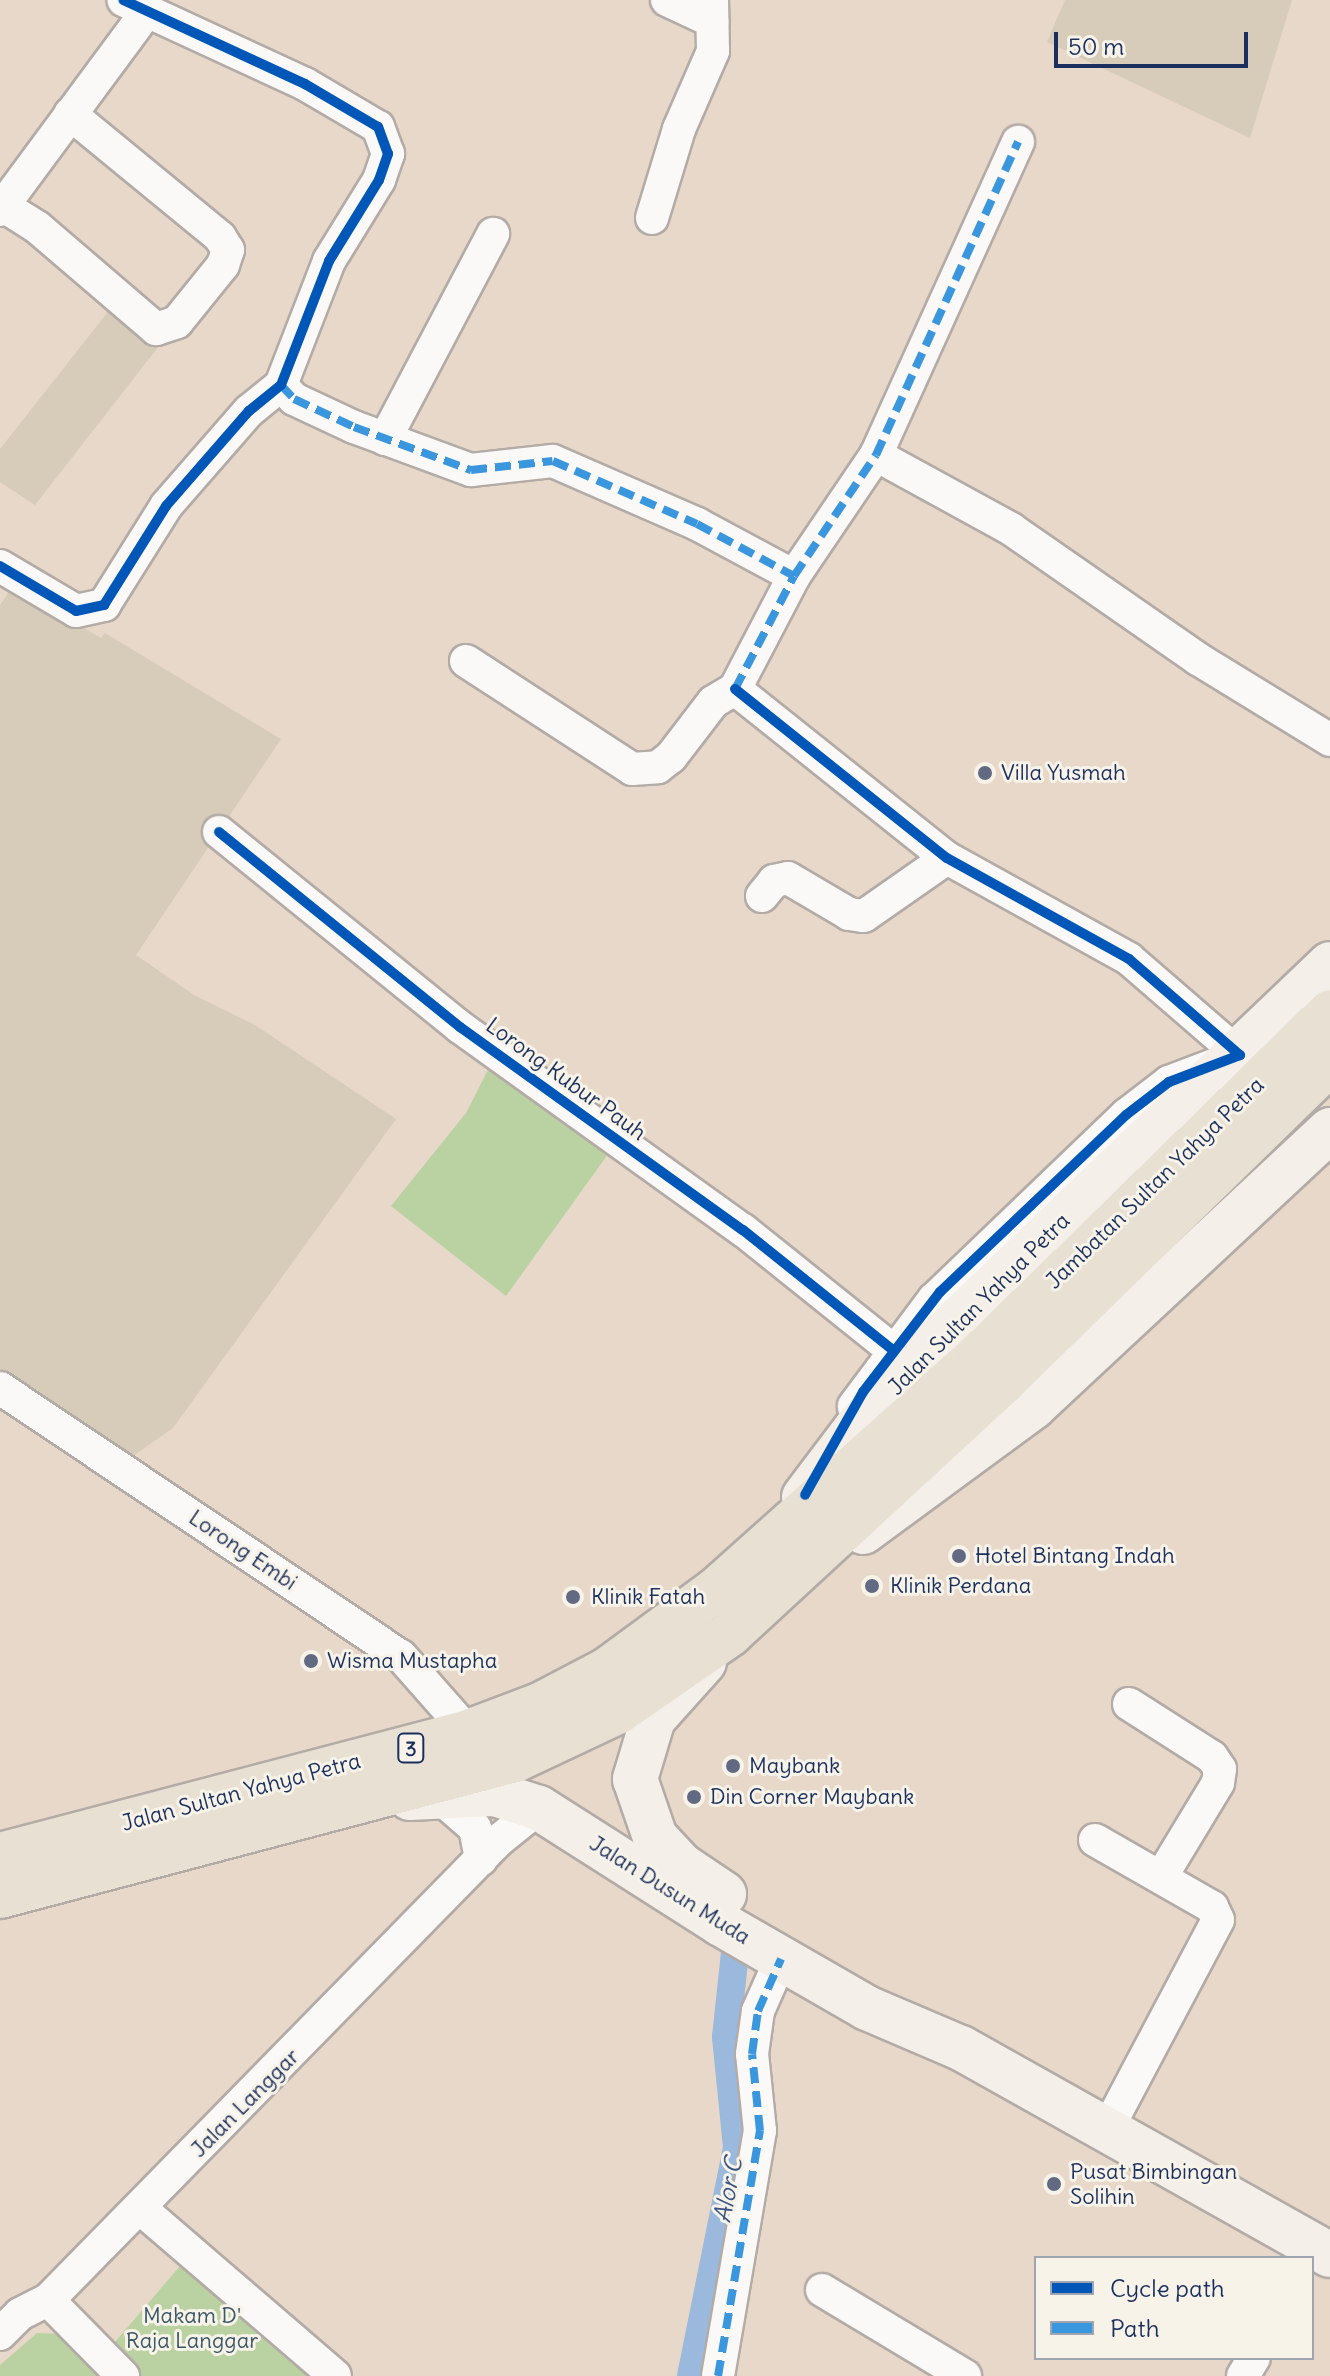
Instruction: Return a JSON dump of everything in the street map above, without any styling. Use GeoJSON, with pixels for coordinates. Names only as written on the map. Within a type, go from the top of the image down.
{"type":"FeatureCollection","features":[{"type":"Feature","properties":{"kind":"highway","name":"Jambatan Sultan Yahya Petra"},"geometry":{"type":"LineString","coordinates":[[992,1368],[1330,1012]]}},
{"type":"Feature","properties":{"kind":"highway","name":"Jambatan Sultan Yahya Petra"},"geometry":{"type":"LineString","coordinates":[[992,1368],[1330,1063]]}},
{"type":"Feature","properties":{"kind":"highway"},"geometry":{"type":"LineString","coordinates":[[773,1537],[992,1368]]}},
{"type":"Feature","properties":{"kind":"highway"},"geometry":{"type":"LineString","coordinates":[[744,1621],[992,1368]]}},
{"type":"Feature","properties":{"kind":"highway","name":"Jalan Sultan Yahya Petra"},"geometry":{"type":"LineString","coordinates":[[0,1855],[468,1732],[540,1705],[607,1670],[716,1590],[773,1537]]}},
{"type":"Feature","properties":{"kind":"highway","name":"Jalan Sultan Yahya Petra"},"geometry":{"type":"LineString","coordinates":[[0,1896],[365,1801],[550,1747],[619,1711],[744,1621]]}},
{"type":"Feature","properties":{"kind":"main road","name":"Jalan Sultan Yahya Petra"},"geometry":{"type":"LineString","coordinates":[[773,1537],[857,1427],[943,1334],[1240,1055],[1330,964]]}},
{"type":"Feature","properties":{"kind":"main road","name":"Jalan Sultan Yahya Petra"},"geometry":{"type":"LineString","coordinates":[[744,1621],[1018,1419],[1142,1310],[1330,1130]]}},
{"type":"Feature","properties":{"kind":"main road","name":"Jalan Dusun Muda"},"geometry":{"type":"LineString","coordinates":[[744,1621],[653,1719],[640,1749],[635,1779],[655,1837],[714,1888],[881,1988],[961,2048]]}},
{"type":"Feature","properties":{"kind":"main road","name":"Jalan Dusun Muda"},"geometry":{"type":"LineString","coordinates":[[365,1801],[495,1794],[539,1808],[781,1959],[867,2008],[961,2048],[1323,2249]]}},
{"type":"Feature","properties":{"kind":"street"},"geometry":{"type":"LineString","coordinates":[[652,218],[679,129],[713,51],[712,10],[667,0]]}},
{"type":"Feature","properties":{"kind":"street"},"geometry":{"type":"LineString","coordinates":[[0,566],[76,611],[104,605],[166,506],[243,417],[281,385],[329,261],[379,180],[387,143],[378,127],[305,84],[135,6],[70,114],[1,208],[37,227],[156,329],[177,322],[223,265],[228,250],[220,237],[70,114]]}},
{"type":"Feature","properties":{"kind":"street"},"geometry":{"type":"LineString","coordinates":[[466,661],[632,769],[658,767],[713,702],[735,689],[794,576],[876,455],[1018,142]]}},
{"type":"Feature","properties":{"kind":"street"},"geometry":{"type":"LineString","coordinates":[[385,439],[493,234]]}},
{"type":"Feature","properties":{"kind":"street"},"geometry":{"type":"LineString","coordinates":[[281,385],[294,399],[385,439],[484,472],[527,460],[553,461],[697,524],[794,576]]}},
{"type":"Feature","properties":{"kind":"street"},"geometry":{"type":"LineString","coordinates":[[876,455],[1011,529],[1198,659],[1330,740]]}},
{"type":"Feature","properties":{"kind":"street"},"geometry":{"type":"LineString","coordinates":[[735,689],[947,858],[1129,959],[1240,1055],[1169,1082],[1126,1115],[940,1292],[857,1401],[805,1495]]}},
{"type":"Feature","properties":{"kind":"street","name":"Lorong Kubur Pauh"},"geometry":{"type":"LineString","coordinates":[[219,832],[448,1018],[743,1230],[894,1351]]}},
{"type":"Feature","properties":{"kind":"street"},"geometry":{"type":"LineString","coordinates":[[762,896],[774,881],[788,878],[849,914],[864,916],[947,858]]}},
{"type":"Feature","properties":{"kind":"street","name":"Lorong Embi"},"geometry":{"type":"LineString","coordinates":[[0,1388],[401,1656],[468,1732]]}},
{"type":"Feature","properties":{"kind":"street"},"geometry":{"type":"LineString","coordinates":[[1129,1704],[1212,1757],[1220,1769],[1218,1783],[1161,1877]]}},
{"type":"Feature","properties":{"kind":"street"},"geometry":{"type":"LineString","coordinates":[[438,1796],[475,1828],[481,1859]]}},
{"type":"Feature","properties":{"kind":"street","name":"Jalan Langgar"},"geometry":{"type":"LineString","coordinates":[[0,2334],[20,2314],[48,2300],[481,1859],[539,1808]]}},
{"type":"Feature","properties":{"kind":"street"},"geometry":{"type":"LineString","coordinates":[[1095,1840],[1212,1907],[1218,1920],[1107,2130]]}},
{"type":"Feature","properties":{"kind":"street"},"geometry":{"type":"LineString","coordinates":[[718,2376],[759,2143],[752,2054],[758,2011],[781,1959]]}},
{"type":"Feature","properties":{"kind":"street"},"geometry":{"type":"LineString","coordinates":[[140,2208],[335,2376]]}},
{"type":"Feature","properties":{"kind":"street"},"geometry":{"type":"LineString","coordinates":[[822,2290],[965,2376]]}},
{"type":"Feature","properties":{"kind":"street"},"geometry":{"type":"LineString","coordinates":[[48,2300],[123,2376]]}},
{"type":"Feature","properties":{"kind":"shaded area"},"geometry":{"type":"Polygon","coordinates":[[[1065,0],[1292,0],[1250,138],[1047,42],[1065,0]]]}},
{"type":"Feature","properties":{"kind":"shaded area"},"geometry":{"type":"Polygon","coordinates":[[[111,308],[159,346],[35,505],[0,482],[0,449],[111,308]]]}},
{"type":"Feature","properties":{"kind":"shaded area"},"geometry":{"type":"Polygon","coordinates":[[[13,586],[101,638],[105,633],[281,739],[136,955],[194,995],[255,1025],[396,1119],[173,1428],[130,1458],[0,1369],[0,605],[13,586]]]}},
{"type":"Feature","properties":{"kind":"green space"},"geometry":{"type":"Polygon","coordinates":[[[490,1066],[611,1150],[506,1296],[391,1206],[466,1113],[490,1066]]]}},
{"type":"Feature","properties":{"kind":"green space","name":"Makam D' Raja Langgar"},"geometry":{"type":"Polygon","coordinates":[[[186,2259],[322,2376],[135,2376],[109,2349],[186,2259]]]}},
{"type":"Feature","properties":{"kind":"green space","name":"Makam D' Raja Langgar"},"geometry":{"type":"Polygon","coordinates":[[[37,2333],[70,2334],[107,2376],[0,2376],[0,2365],[37,2333]]]}},
{"type":"Feature","properties":{"kind":"waterway","name":"Alor C"},"geometry":{"type":"LineString","coordinates":[[691,2376],[737,2147],[726,2037],[735,1953]]}},
{"type":"Feature","properties":{"kind":"marked path"},"geometry":{"type":"LineString","coordinates":[[740,693],[735,689],[794,576],[876,455],[1018,142]]}},
{"type":"Feature","properties":{"kind":"marked path"},"geometry":{"type":"LineString","coordinates":[[281,385],[294,399],[354,427],[471,470],[553,461],[697,524],[794,576]]}},
{"type":"Feature","properties":{"kind":"marked path"},"geometry":{"type":"LineString","coordinates":[[718,2376],[760,2131],[752,2054],[758,2011],[781,1959]]}},
{"type":"Feature","properties":{"kind":"cycle path"},"geometry":{"type":"LineString","coordinates":[[0,566],[76,611],[104,605],[166,506],[249,411],[281,385],[329,261],[379,180],[388,154],[378,127],[305,84],[123,0]]}},
{"type":"Feature","properties":{"kind":"cycle path"},"geometry":{"type":"LineString","coordinates":[[735,689],[947,858],[1129,959],[1240,1055],[1169,1082],[1126,1115],[940,1292],[863,1392],[805,1495]]}},
{"type":"Feature","properties":{"kind":"cycle path"},"geometry":{"type":"LineString","coordinates":[[219,832],[460,1027],[743,1230],[894,1351]]}},
{"type":"Feature","properties":{"kind":"place","name":"Villa Yusmah"},"geometry":{"type":"Point","coordinates":[985,773]}},
{"type":"Feature","properties":{"kind":"place","name":"Hotel Bintang Indah"},"geometry":{"type":"Point","coordinates":[959,1556]}},
{"type":"Feature","properties":{"kind":"place","name":"Klinik Perdana"},"geometry":{"type":"Point","coordinates":[872,1586]}},
{"type":"Feature","properties":{"kind":"place","name":"Klinik Fatah"},"geometry":{"type":"Point","coordinates":[573,1597]}},
{"type":"Feature","properties":{"kind":"place","name":"Wisma Mustapha"},"geometry":{"type":"Point","coordinates":[311,1661]}},
{"type":"Feature","properties":{"kind":"place","name":"Maybank"},"geometry":{"type":"Point","coordinates":[733,1766]}},
{"type":"Feature","properties":{"kind":"place","name":"Din Corner Maybank"},"geometry":{"type":"Point","coordinates":[694,1797]}},
{"type":"Feature","properties":{"kind":"place","name":"Pusat Bimbingan Solihin"},"geometry":{"type":"Point","coordinates":[1054,2184]}}]}
